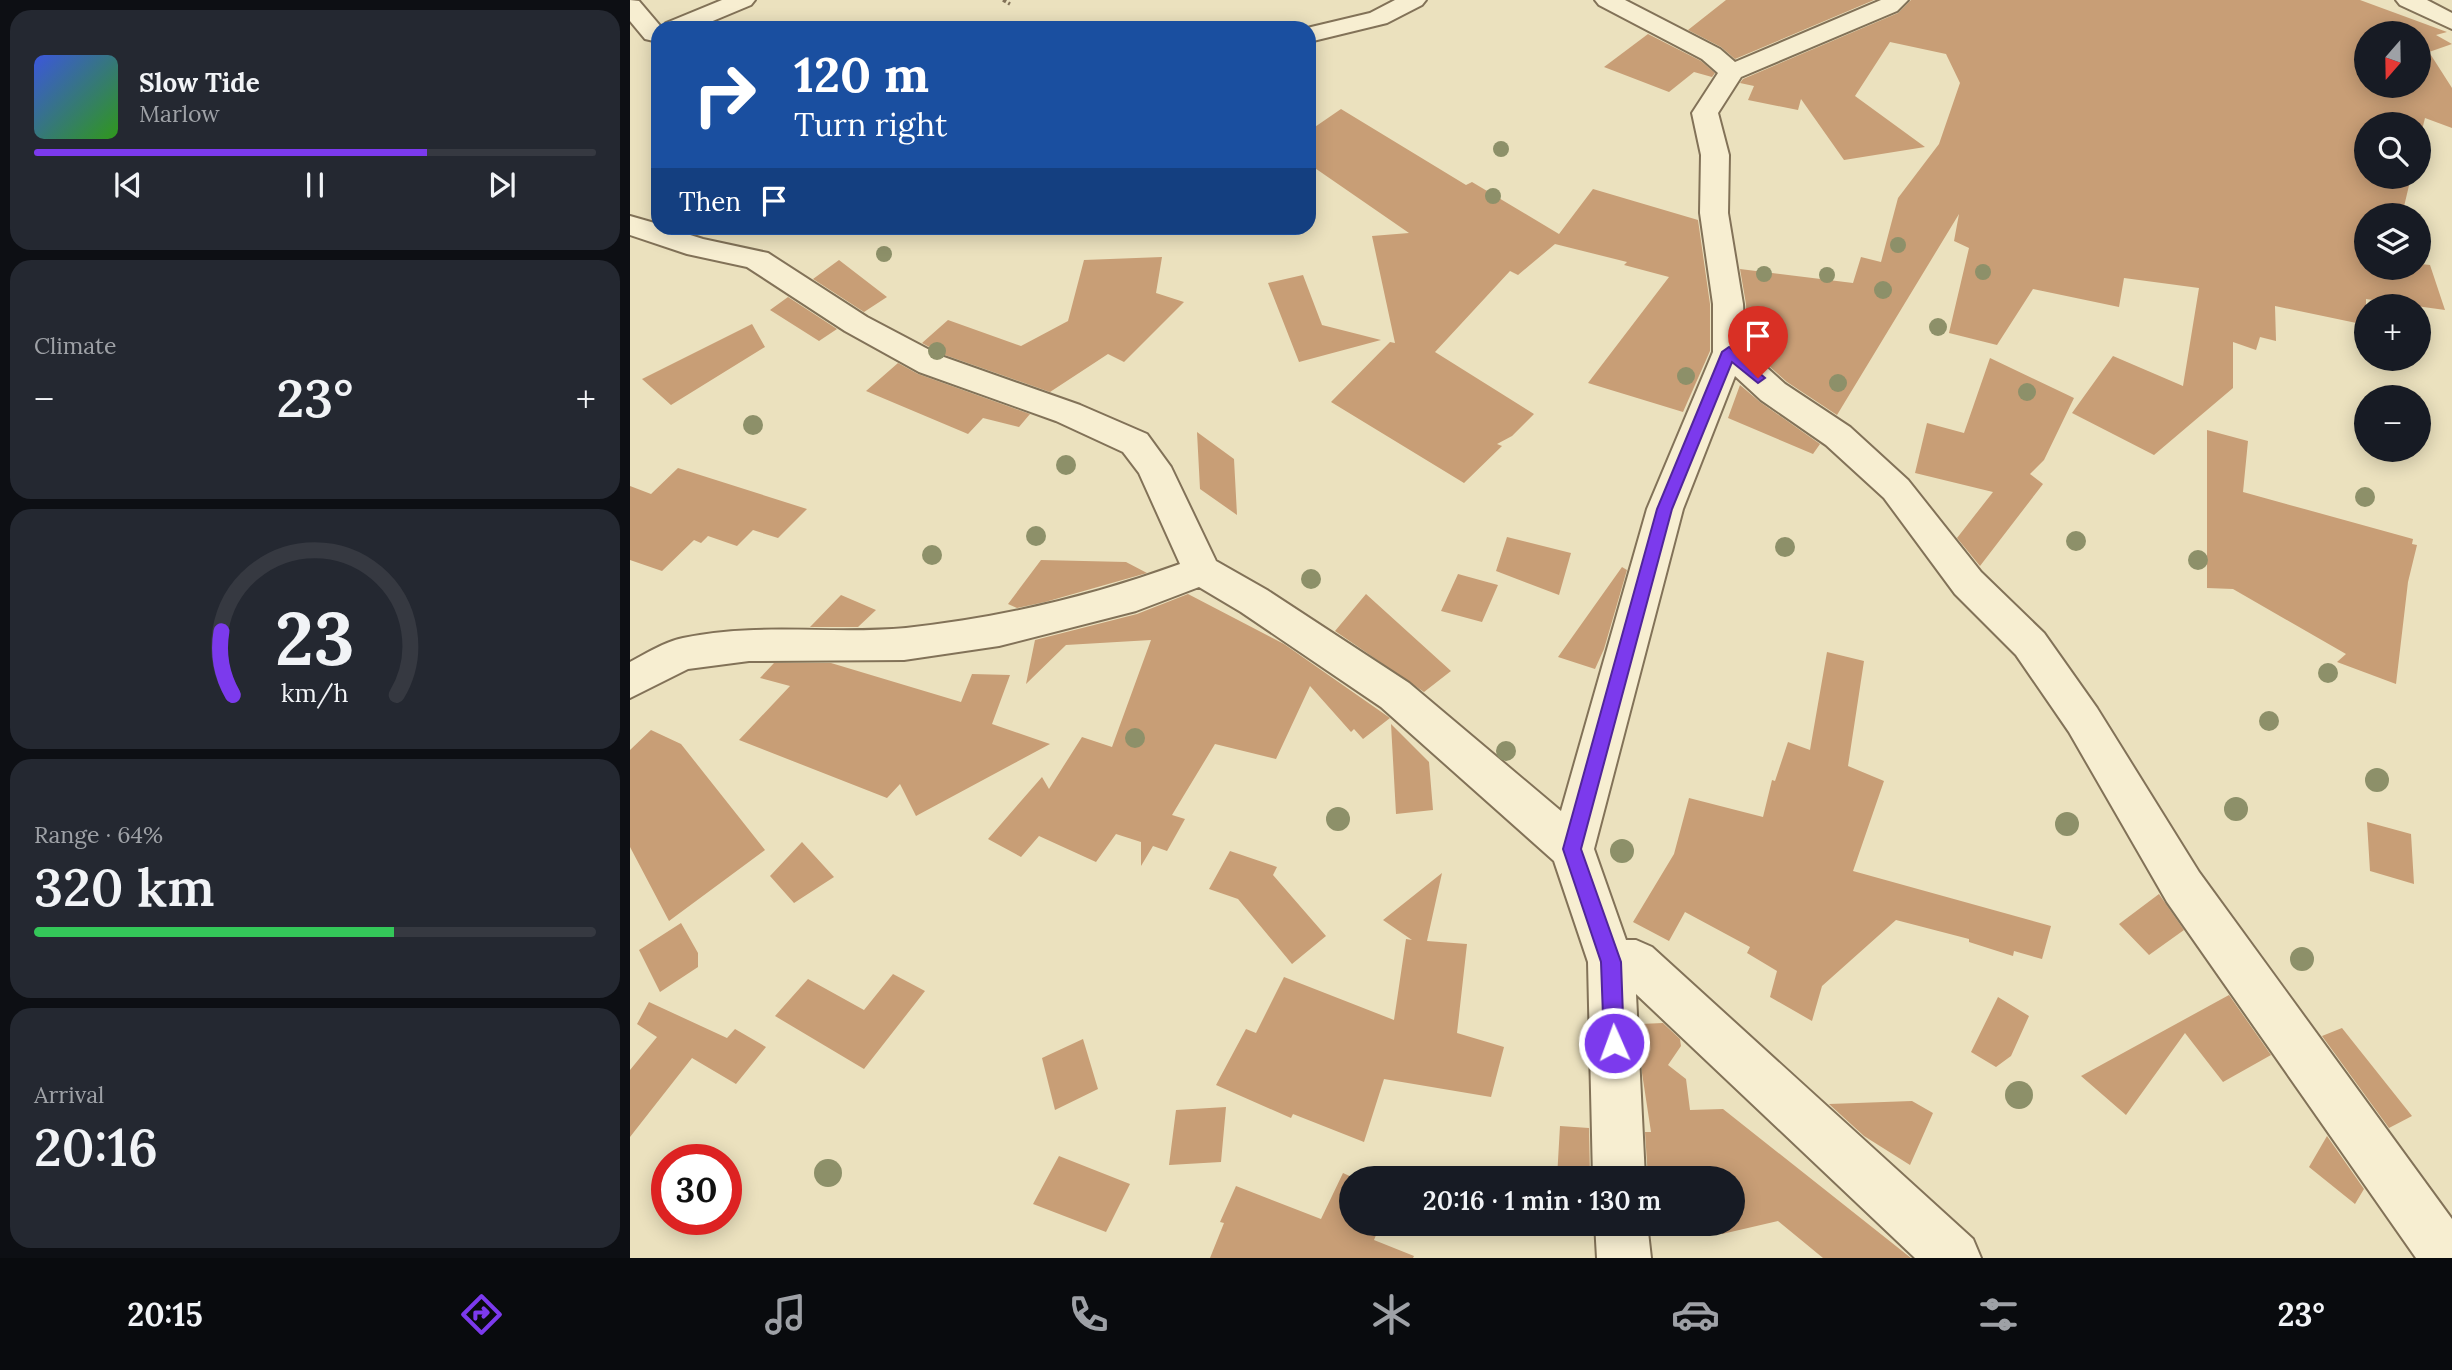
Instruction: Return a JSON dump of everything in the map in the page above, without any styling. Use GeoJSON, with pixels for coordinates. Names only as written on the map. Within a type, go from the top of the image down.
{"type":"FeatureCollection","features":[{"type":"Feature","properties":{"kind":"street"},"geometry":{"type":"LineString","coordinates":[[691,21],[743,0]]}},
{"type":"Feature","properties":{"kind":"street"},"geometry":{"type":"LineString","coordinates":[[1316,33],[1378,18],[1414,0]]}},
{"type":"Feature","properties":{"kind":"street"},"geometry":{"type":"LineString","coordinates":[[1606,0],[1711,54],[1732,72]]}},
{"type":"Feature","properties":{"kind":"street"},"geometry":{"type":"LineString","coordinates":[[1572,849],[1665,509],[1729,352],[1728,304],[1714,213],[1715,155],[1705,113],[1732,72],[1876,12],[1896,0]]}},
{"type":"Feature","properties":{"kind":"street"},"geometry":{"type":"LineString","coordinates":[[2408,0],[2452,22]]}},
{"type":"Feature","properties":{"kind":"street"},"geometry":{"type":"LineString","coordinates":[[630,6],[651,24]]}},
{"type":"Feature","properties":{"kind":"street"},"geometry":{"type":"LineString","coordinates":[[630,43],[651,36]]}},
{"type":"Feature","properties":{"kind":"street"},"geometry":{"type":"LineString","coordinates":[[630,225],[651,232]]}},
{"type":"Feature","properties":{"kind":"street"},"geometry":{"type":"LineString","coordinates":[[660,235],[697,247],[757,260],[856,324],[930,364],[1068,413],[1135,443],[1154,467],[1202,571],[1254,601],[1395,695],[1572,849],[1611,962],[1619,1166]]}},
{"type":"Feature","properties":{"kind":"street"},"geometry":{"type":"LineString","coordinates":[[1729,352],[1773,392],[1838,436],[1896,489],[1969,583],[2030,644],[2083,720],[2183,887],[2435,1240],[2444,1258]]}},
{"type":"Feature","properties":{"kind":"street"},"geometry":{"type":"LineString","coordinates":[[630,681],[682,654],[749,645],[904,644],[999,630],[1136,596],[1202,571]]}},
{"type":"Feature","properties":{"kind":"street"},"geometry":{"type":"LineString","coordinates":[[1611,962],[1636,963],[1954,1258]]}},
{"type":"Feature","properties":{"kind":"street"},"geometry":{"type":"LineString","coordinates":[[1622,1236],[1624,1258]]}},
{"type":"Feature","properties":{"kind":"path"},"geometry":{"type":"LineString","coordinates":[[1003,0],[1010,4]]}},
{"type":"Feature","properties":{"kind":"building"},"geometry":{"type":"Polygon","coordinates":[[[1726,0],[1874,0],[1735,59],[1721,47],[1688,30],[1726,0]]]}},
{"type":"Feature","properties":{"kind":"building"},"geometry":{"type":"Polygon","coordinates":[[[1911,0],[2360,0],[2417,21],[2354,21],[2354,98],[2431,98],[2431,55],[2452,88],[2452,128],[2431,120],[2431,112],[2354,112],[2354,189],[2408,189],[2405,203],[2354,203],[2354,280],[2431,280],[2431,268],[2445,310],[2431,308],[2431,294],[2354,294],[2354,322],[2275,306],[2276,341],[2260,337],[2256,350],[2233,342],[2233,388],[2154,455],[2072,413],[2113,356],[2183,386],[2199,288],[2124,278],[2119,307],[2033,289],[1997,345],[1949,333],[1969,248],[1954,241],[1959,214],[1837,415],[1787,382],[1748,347],[1746,304],[1740,269],[1853,283],[1861,257],[1881,262],[1898,198],[1939,144],[1960,83],[1946,54],[1890,42],[1855,96],[1925,147],[1844,160],[1801,99],[1798,110],[1748,100],[1754,86],[1740,83],[1743,79],[1898,13],[1911,0]]]}},
{"type":"Feature","properties":{"kind":"building"},"geometry":{"type":"Polygon","coordinates":[[[2431,26],[2447,32],[2436,35],[2452,44],[2431,51],[2431,26]]]}},
{"type":"Feature","properties":{"kind":"building"},"geometry":{"type":"Polygon","coordinates":[[[1648,34],[1701,61],[1715,73],[1712,77],[1694,72],[1669,92],[1604,67],[1648,34]]]}},
{"type":"Feature","properties":{"kind":"building"},"geometry":{"type":"Polygon","coordinates":[[[1341,109],[1466,185],[1472,182],[1559,234],[1593,189],[1698,220],[1710,304],[1710,351],[1683,412],[1588,383],[1669,277],[1624,265],[1627,262],[1555,244],[1518,275],[1510,271],[1435,352],[1534,414],[1512,436],[1497,444],[1502,446],[1464,483],[1331,402],[1390,342],[1395,343],[1372,236],[1409,233],[1316,169],[1316,126],[1341,109]]]}},
{"type":"Feature","properties":{"kind":"building"},"geometry":{"type":"Polygon","coordinates":[[[1162,257],[1156,293],[1184,302],[1124,362],[1108,354],[1050,392],[942,354],[922,343],[948,320],[1021,346],[1068,321],[1084,260],[1162,257]]]}},
{"type":"Feature","properties":{"kind":"building"},"geometry":{"type":"Polygon","coordinates":[[[839,260],[887,297],[864,312],[813,279],[839,260]]]}},
{"type":"Feature","properties":{"kind":"building"},"geometry":{"type":"Polygon","coordinates":[[[1303,275],[1322,325],[1381,340],[1299,362],[1268,283],[1303,275]]]}},
{"type":"Feature","properties":{"kind":"building"},"geometry":{"type":"Polygon","coordinates":[[[788,297],[837,329],[819,341],[770,310],[788,297]]]}},
{"type":"Feature","properties":{"kind":"building"},"geometry":{"type":"Polygon","coordinates":[[[752,324],[765,347],[671,405],[642,379],[752,324]]]}},
{"type":"Feature","properties":{"kind":"building"},"geometry":{"type":"Polygon","coordinates":[[[1990,358],[2074,398],[2044,460],[2030,474],[2043,484],[1980,566],[1957,538],[1993,492],[1915,473],[1927,423],[1964,433],[1990,358]]]}},
{"type":"Feature","properties":{"kind":"building"},"geometry":{"type":"Polygon","coordinates":[[[898,363],[918,374],[1030,414],[1019,427],[983,418],[968,434],[866,391],[898,363]]]}},
{"type":"Feature","properties":{"kind":"building"},"geometry":{"type":"Polygon","coordinates":[[[1740,385],[1820,444],[1813,454],[1728,418],[1740,385]]]}},
{"type":"Feature","properties":{"kind":"building"},"geometry":{"type":"Polygon","coordinates":[[[2207,430],[2248,441],[2243,492],[2413,539],[2412,544],[2417,545],[2408,582],[2396,684],[2337,662],[2346,654],[2233,589],[2207,588],[2207,430]]]}},
{"type":"Feature","properties":{"kind":"building"},"geometry":{"type":"Polygon","coordinates":[[[1197,432],[1234,459],[1237,515],[1200,489],[1197,432]]]}},
{"type":"Feature","properties":{"kind":"building"},"geometry":{"type":"Polygon","coordinates":[[[678,468],[807,509],[778,538],[753,530],[737,546],[708,536],[701,543],[694,540],[662,571],[630,560],[630,486],[651,494],[678,468]]]}},
{"type":"Feature","properties":{"kind":"building"},"geometry":{"type":"Polygon","coordinates":[[[1507,537],[1571,553],[1559,595],[1496,571],[1507,537]]]}},
{"type":"Feature","properties":{"kind":"building"},"geometry":{"type":"Polygon","coordinates":[[[1041,560],[1126,562],[1147,573],[1045,602],[1017,608],[1008,604],[1041,560]]]}},
{"type":"Feature","properties":{"kind":"building"},"geometry":{"type":"Polygon","coordinates":[[[1622,567],[1627,570],[1604,649],[1595,669],[1558,657],[1622,567]]]}},
{"type":"Feature","properties":{"kind":"building"},"geometry":{"type":"Polygon","coordinates":[[[1458,574],[1498,585],[1482,622],[1441,611],[1458,574]]]}},
{"type":"Feature","properties":{"kind":"building"},"geometry":{"type":"Polygon","coordinates":[[[1188,594],[1284,644],[1390,718],[1363,739],[1354,729],[1351,732],[1310,686],[1276,759],[1215,744],[1172,815],[1185,819],[1167,851],[1153,846],[1141,866],[1141,842],[1116,834],[1096,862],[1039,836],[1021,857],[988,839],[1042,777],[1049,789],[1082,737],[1112,747],[1151,640],[1066,645],[1026,684],[1035,640],[1137,614],[1188,594]]]}},
{"type":"Feature","properties":{"kind":"building"},"geometry":{"type":"Polygon","coordinates":[[[1366,594],[1451,671],[1424,692],[1335,631],[1366,594]]]}},
{"type":"Feature","properties":{"kind":"building"},"geometry":{"type":"Polygon","coordinates":[[[841,595],[876,610],[858,627],[810,627],[841,595]]]}},
{"type":"Feature","properties":{"kind":"building"},"geometry":{"type":"Polygon","coordinates":[[[1827,652],[1864,661],[1848,766],[1884,781],[1853,871],[2051,926],[2042,959],[2014,951],[2013,956],[1969,942],[1969,939],[1896,920],[1822,986],[1812,1021],[1770,997],[1777,971],[1747,953],[1750,947],[1685,912],[1669,941],[1633,922],[1674,854],[1689,798],[1763,817],[1772,780],[1775,781],[1788,742],[1810,750],[1827,652]]]}},
{"type":"Feature","properties":{"kind":"building"},"geometry":{"type":"Polygon","coordinates":[[[774,663],[831,663],[961,702],[972,674],[1010,675],[992,724],[1050,744],[916,816],[900,784],[887,798],[739,740],[790,686],[760,678],[774,663]]]}},
{"type":"Feature","properties":{"kind":"building"},"geometry":{"type":"Polygon","coordinates":[[[1391,724],[1429,762],[1433,810],[1396,814],[1391,724]]]}},
{"type":"Feature","properties":{"kind":"building"},"geometry":{"type":"Polygon","coordinates":[[[651,730],[681,744],[765,850],[669,921],[630,847],[630,750],[651,730]]]}},
{"type":"Feature","properties":{"kind":"building"},"geometry":{"type":"Polygon","coordinates":[[[2367,822],[2411,834],[2414,884],[2370,871],[2367,822]]]}},
{"type":"Feature","properties":{"kind":"building"},"geometry":{"type":"Polygon","coordinates":[[[802,842],[834,877],[794,903],[770,876],[802,842]]]}},
{"type":"Feature","properties":{"kind":"building"},"geometry":{"type":"Polygon","coordinates":[[[1230,851],[1277,867],[1273,875],[1326,936],[1292,964],[1238,899],[1209,889],[1230,851]]]}},
{"type":"Feature","properties":{"kind":"building"},"geometry":{"type":"Polygon","coordinates":[[[1442,873],[1427,941],[1467,944],[1457,1033],[1504,1047],[1491,1097],[1384,1079],[1364,1142],[1293,1114],[1291,1118],[1216,1085],[1246,1029],[1256,1033],[1284,977],[1394,1020],[1406,939],[1412,940],[1383,920],[1442,873]]]}},
{"type":"Feature","properties":{"kind":"building"},"geometry":{"type":"Polygon","coordinates":[[[2159,894],[2184,930],[2149,955],[2119,924],[2159,894]]]}},
{"type":"Feature","properties":{"kind":"building"},"geometry":{"type":"Polygon","coordinates":[[[681,923],[698,953],[698,967],[660,992],[639,950],[681,923]]]}},
{"type":"Feature","properties":{"kind":"building"},"geometry":{"type":"Polygon","coordinates":[[[893,974],[925,991],[864,1069],[775,1016],[808,979],[864,1010],[893,974]]]}},
{"type":"Feature","properties":{"kind":"building"},"geometry":{"type":"Polygon","coordinates":[[[2229,995],[2271,1055],[2223,1082],[2185,1033],[2126,1115],[2081,1076],[2229,995]]]}},
{"type":"Feature","properties":{"kind":"building"},"geometry":{"type":"Polygon","coordinates":[[[1998,997],[2029,1016],[2011,1056],[1996,1067],[1971,1052],[1998,997]]]}},
{"type":"Feature","properties":{"kind":"building"},"geometry":{"type":"Polygon","coordinates":[[[649,1002],[727,1038],[735,1029],[766,1047],[736,1084],[692,1058],[630,1137],[630,1070],[657,1037],[637,1024],[649,1002]]]}},
{"type":"Feature","properties":{"kind":"building"},"geometry":{"type":"Polygon","coordinates":[[[1663,1023],[1680,1039],[1681,1046],[1668,1065],[1686,1079],[1690,1110],[1723,1109],[1911,1258],[1823,1258],[1778,1221],[1745,1229],[1745,1166],[1647,1166],[1645,1132],[1651,1132],[1642,1073],[1640,1024],[1663,1023]]]}},
{"type":"Feature","properties":{"kind":"building"},"geometry":{"type":"Polygon","coordinates":[[[2342,1028],[2412,1116],[2389,1128],[2322,1036],[2342,1028]]]}},
{"type":"Feature","properties":{"kind":"building"},"geometry":{"type":"Polygon","coordinates":[[[1083,1039],[1098,1089],[1055,1110],[1042,1058],[1083,1039]]]}},
{"type":"Feature","properties":{"kind":"building"},"geometry":{"type":"Polygon","coordinates":[[[1912,1101],[1933,1113],[1910,1165],[1864,1136],[1829,1104],[1912,1101]]]}},
{"type":"Feature","properties":{"kind":"building"},"geometry":{"type":"Polygon","coordinates":[[[1226,1107],[1221,1162],[1169,1165],[1176,1110],[1226,1107]]]}},
{"type":"Feature","properties":{"kind":"building"},"geometry":{"type":"Polygon","coordinates":[[[1560,1126],[1589,1128],[1590,1166],[1558,1166],[1560,1126]]]}},
{"type":"Feature","properties":{"kind":"building"},"geometry":{"type":"Polygon","coordinates":[[[2327,1136],[2364,1189],[2355,1204],[2309,1167],[2327,1136]]]}},
{"type":"Feature","properties":{"kind":"building"},"geometry":{"type":"Polygon","coordinates":[[[1059,1156],[1130,1184],[1106,1232],[1033,1204],[1059,1156]]]}},
{"type":"Feature","properties":{"kind":"building"},"geometry":{"type":"Polygon","coordinates":[[[1339,1181],[1339,1236],[1376,1236],[1374,1240],[1414,1256],[1210,1258],[1224,1223],[1220,1222],[1236,1186],[1321,1219],[1339,1181]]]}},
{"type":"Feature","properties":{"kind":"route"},"geometry":{"type":"LineString","coordinates":[[1614,1043],[1611,962],[1572,849],[1603,744],[1665,509],[1729,352],[1758,378]]}}]}
